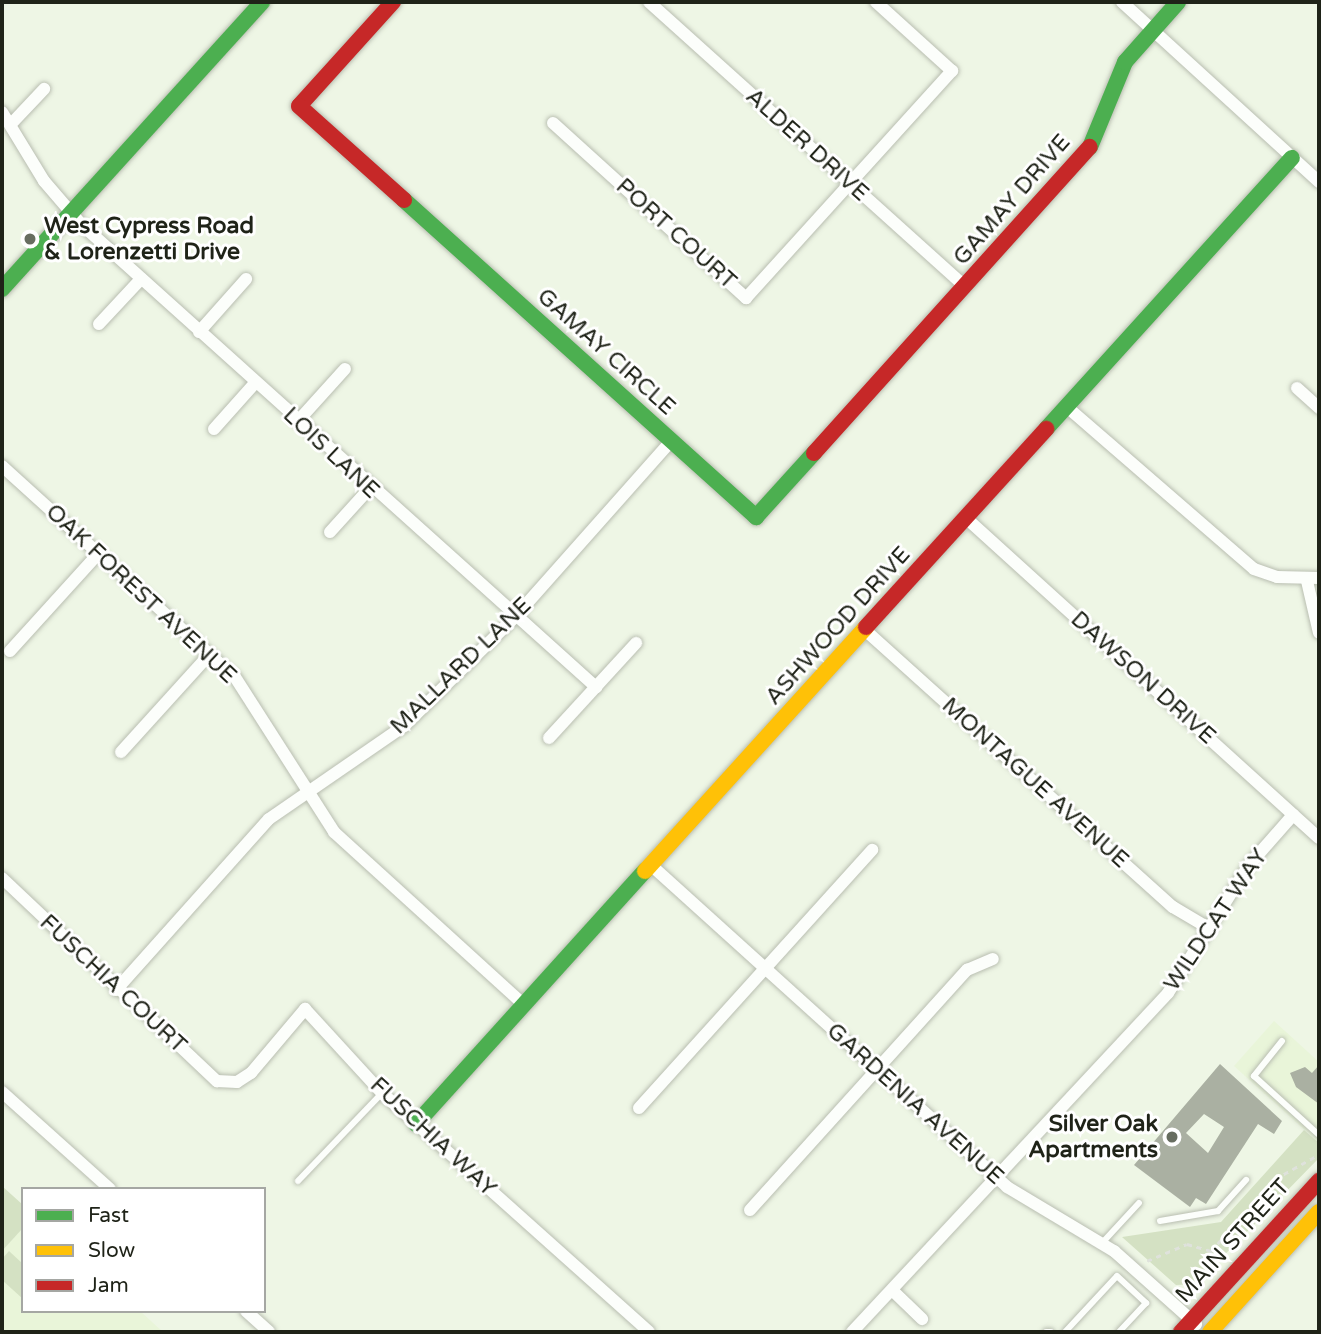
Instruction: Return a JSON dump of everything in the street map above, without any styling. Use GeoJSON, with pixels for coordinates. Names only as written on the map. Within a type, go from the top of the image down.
{"type":"FeatureCollection","features":[{"type":"Feature","properties":{"kind":"street"},"geometry":{"type":"LineString","coordinates":[[2,289],[262,2]]}},
{"type":"Feature","properties":{"kind":"street","name":"GAMAY CIRCLE"},"geometry":{"type":"LineString","coordinates":[[393,2],[299,106],[756,517],[965,287]]}},
{"type":"Feature","properties":{"kind":"street","name":"ALDER DRIVE"},"geometry":{"type":"LineString","coordinates":[[649,2],[965,287]]}},
{"type":"Feature","properties":{"kind":"street"},"geometry":{"type":"LineString","coordinates":[[850,184],[952,71],[876,2]]}},
{"type":"Feature","properties":{"kind":"street"},"geometry":{"type":"LineString","coordinates":[[1122,2],[1319,182]]}},
{"type":"Feature","properties":{"kind":"street","name":"GAMAY DRIVE"},"geometry":{"type":"LineString","coordinates":[[965,287],[1090,147],[1112,82],[1178,2]]}},
{"type":"Feature","properties":{"kind":"street"},"geometry":{"type":"LineString","coordinates":[[12,123],[44,89]]}},
{"type":"Feature","properties":{"kind":"street","name":"LOIS LANE"},"geometry":{"type":"LineString","coordinates":[[2,113],[12,123],[35,169],[70,213],[369,489],[596,687]]}},
{"type":"Feature","properties":{"kind":"street","name":"PORT COURT"},"geometry":{"type":"LineString","coordinates":[[554,123],[746,298],[850,184]]}},
{"type":"Feature","properties":{"kind":"street","name":"ASHWOOD DRIVE"},"geometry":{"type":"LineString","coordinates":[[416,1124],[1292,158]]}},
{"type":"Feature","properties":{"kind":"street"},"geometry":{"type":"LineString","coordinates":[[99,324],[141,278]]}},
{"type":"Feature","properties":{"kind":"street"},"geometry":{"type":"LineString","coordinates":[[199,331],[246,279]]}},
{"type":"Feature","properties":{"kind":"street"},"geometry":{"type":"LineString","coordinates":[[298,421],[345,369]]}},
{"type":"Feature","properties":{"kind":"street"},"geometry":{"type":"LineString","coordinates":[[214,429],[255,383]]}},
{"type":"Feature","properties":{"kind":"street"},"geometry":{"type":"LineString","coordinates":[[1297,388],[1319,408]]}},
{"type":"Feature","properties":{"kind":"street"},"geometry":{"type":"LineString","coordinates":[[1067,407],[1254,569],[1313,579],[1319,633]]}},
{"type":"Feature","properties":{"kind":"street","name":"MALLARD LANE"},"geometry":{"type":"LineString","coordinates":[[116,990],[269,819],[404,726],[514,618],[671,442]]}},
{"type":"Feature","properties":{"kind":"street","name":"OAK FOREST AVENUE"},"geometry":{"type":"LineString","coordinates":[[2,466],[210,653],[244,689],[306,791],[345,843],[525,1006]]}},
{"type":"Feature","properties":{"kind":"street"},"geometry":{"type":"LineString","coordinates":[[330,532],[369,489]]}},
{"type":"Feature","properties":{"kind":"street","name":"DAWSON DRIVE"},"geometry":{"type":"LineString","coordinates":[[966,518],[1319,838]]}},
{"type":"Feature","properties":{"kind":"street"},"geometry":{"type":"LineString","coordinates":[[10,651],[99,553]]}},
{"type":"Feature","properties":{"kind":"street","name":"MONTAGUE AVENUE"},"geometry":{"type":"LineString","coordinates":[[865,631],[1173,907],[1210,929]]}},
{"type":"Feature","properties":{"kind":"street"},"geometry":{"type":"LineString","coordinates":[[549,738],[636,643]]}},
{"type":"Feature","properties":{"kind":"street"},"geometry":{"type":"LineString","coordinates":[[121,752],[210,653]]}},
{"type":"Feature","properties":{"kind":"street","name":"WILDCAT WAY"},"geometry":{"type":"LineString","coordinates":[[852,1332],[1168,993],[1249,865],[1293,815]]}},
{"type":"Feature","properties":{"kind":"street"},"geometry":{"type":"LineString","coordinates":[[639,1108],[872,850]]}},
{"type":"Feature","properties":{"kind":"street","name":"GARDENIA AVENUE"},"geometry":{"type":"LineString","coordinates":[[652,866],[996,1178],[1040,1212],[1103,1242],[1186,1326],[1208,1332]]}},
{"type":"Feature","properties":{"kind":"street","name":"FUSCHIA COURT"},"geometry":{"type":"LineString","coordinates":[[2,878],[116,990],[227,1083]]}},
{"type":"Feature","properties":{"kind":"street"},"geometry":{"type":"LineString","coordinates":[[750,1210],[967,970],[993,959]]}},
{"type":"Feature","properties":{"kind":"street","name":"FUSCHIA WAY"},"geometry":{"type":"LineString","coordinates":[[227,1083],[251,1073],[305,1009],[382,1093],[649,1332]]}},
{"type":"Feature","properties":{"kind":"street"},"geometry":{"type":"LineString","coordinates":[[2,1091],[108,1187]]}},
{"type":"Feature","properties":{"kind":"street","name":"MAIN STREET"},"geometry":{"type":"LineString","coordinates":[[1186,1326],[1319,1181]]}},
{"type":"Feature","properties":{"kind":"street","name":"MAIN STREET"},"geometry":{"type":"LineString","coordinates":[[1208,1332],[1319,1212]]}},
{"type":"Feature","properties":{"kind":"street"},"geometry":{"type":"LineString","coordinates":[[892,1290],[922,1319]]}},
{"type":"Feature","properties":{"kind":"street"},"geometry":{"type":"LineString","coordinates":[[248,1313],[269,1332]]}},
{"type":"Feature","properties":{"kind":"lane"},"geometry":{"type":"LineString","coordinates":[[1282,1041],[1254,1076],[1319,1135]]}},
{"type":"Feature","properties":{"kind":"lane"},"geometry":{"type":"LineString","coordinates":[[298,1181],[382,1093]]}},
{"type":"Feature","properties":{"kind":"lane"},"geometry":{"type":"LineString","coordinates":[[1160,1221],[1218,1211],[1246,1180]]}},
{"type":"Feature","properties":{"kind":"lane"},"geometry":{"type":"LineString","coordinates":[[1103,1242],[1139,1203]]}},
{"type":"Feature","properties":{"kind":"lane"},"geometry":{"type":"LineString","coordinates":[[1065,1332],[1116,1276],[1146,1303],[1119,1332]]}},
{"type":"Feature","properties":{"kind":"path"},"geometry":{"type":"LineString","coordinates":[[1205,1277],[1211,1251],[1275,1180],[1318,1155]]}},
{"type":"Feature","properties":{"kind":"path"},"geometry":{"type":"LineString","coordinates":[[1147,1261],[1176,1245],[1211,1251]]}},
{"type":"Feature","properties":{"kind":"shaded area"},"geometry":{"type":"Polygon","coordinates":[[[1274,1021],[1319,1062],[1319,1143],[1234,1066],[1274,1021]]]}},
{"type":"Feature","properties":{"kind":"shaded area"},"geometry":{"type":"Polygon","coordinates":[[[1304,1130],[1319,1143],[1318,1159],[1196,1284],[1176,1285],[1122,1237],[1221,1222],[1304,1130]]]}},
{"type":"Feature","properties":{"kind":"shaded area"},"geometry":{"type":"Polygon","coordinates":[[[2,1186],[21,1203],[21,1230],[2,1251],[2,1186]]]}},
{"type":"Feature","properties":{"kind":"shaded area"},"geometry":{"type":"Polygon","coordinates":[[[21,1230],[21,1313],[142,1313],[163,1332],[2,1332],[2,1251],[21,1230]]]}},
{"type":"Feature","properties":{"kind":"shaded area"},"geometry":{"type":"Polygon","coordinates":[[[9,1251],[21,1262],[21,1297],[2,1280],[2,1259],[9,1251]]]}},
{"type":"Feature","properties":{"kind":"building","name":"Silver Oak Apartments"},"geometry":{"type":"Polygon","coordinates":[[[1220,1064],[1282,1121],[1274,1134],[1258,1124],[1206,1204],[1196,1198],[1190,1207],[1134,1165],[1220,1064]],[[1204,1114],[1186,1133],[1208,1153],[1224,1127],[1204,1114]]]}},
{"type":"Feature","properties":{"kind":"building"},"geometry":{"type":"Polygon","coordinates":[[[1319,1065],[1319,1104],[1296,1087],[1290,1073],[1305,1067],[1312,1073],[1319,1065]]]}},
{"type":"Feature","properties":{"kind":"traffic: fast"},"geometry":{"type":"LineString","coordinates":[[2,289],[262,2]]}},
{"type":"Feature","properties":{"kind":"traffic: fast"},"geometry":{"type":"LineString","coordinates":[[1090,147],[1125,62],[1178,2]]}},
{"type":"Feature","properties":{"kind":"traffic: fast"},"geometry":{"type":"LineString","coordinates":[[1046,429],[1292,158]]}},
{"type":"Feature","properties":{"kind":"traffic: fast"},"geometry":{"type":"LineString","coordinates":[[404,200],[756,517],[814,453]]}},
{"type":"Feature","properties":{"kind":"traffic: fast"},"geometry":{"type":"LineString","coordinates":[[416,1124],[645,871]]}},
{"type":"Feature","properties":{"kind":"traffic: slow"},"geometry":{"type":"LineString","coordinates":[[645,871],[866,627]]}},
{"type":"Feature","properties":{"kind":"traffic: slow"},"geometry":{"type":"LineString","coordinates":[[1210,1332],[1319,1212]]}},
{"type":"Feature","properties":{"kind":"traffic: jam"},"geometry":{"type":"LineString","coordinates":[[393,2],[299,106],[404,200]]}},
{"type":"Feature","properties":{"kind":"traffic: jam"},"geometry":{"type":"LineString","coordinates":[[814,453],[1090,147]]}},
{"type":"Feature","properties":{"kind":"traffic: jam"},"geometry":{"type":"LineString","coordinates":[[866,627],[1046,429]]}},
{"type":"Feature","properties":{"kind":"traffic: jam"},"geometry":{"type":"LineString","coordinates":[[1181,1332],[1319,1181]]}},
{"type":"Feature","properties":{"kind":"place","name":"West Cypress Road & Lorenzetti Drive"},"geometry":{"type":"Point","coordinates":[30,239]}},
{"type":"Feature","properties":{"kind":"place","name":"Silver Oak Apartments"},"geometry":{"type":"Point","coordinates":[1172,1137]}}]}
